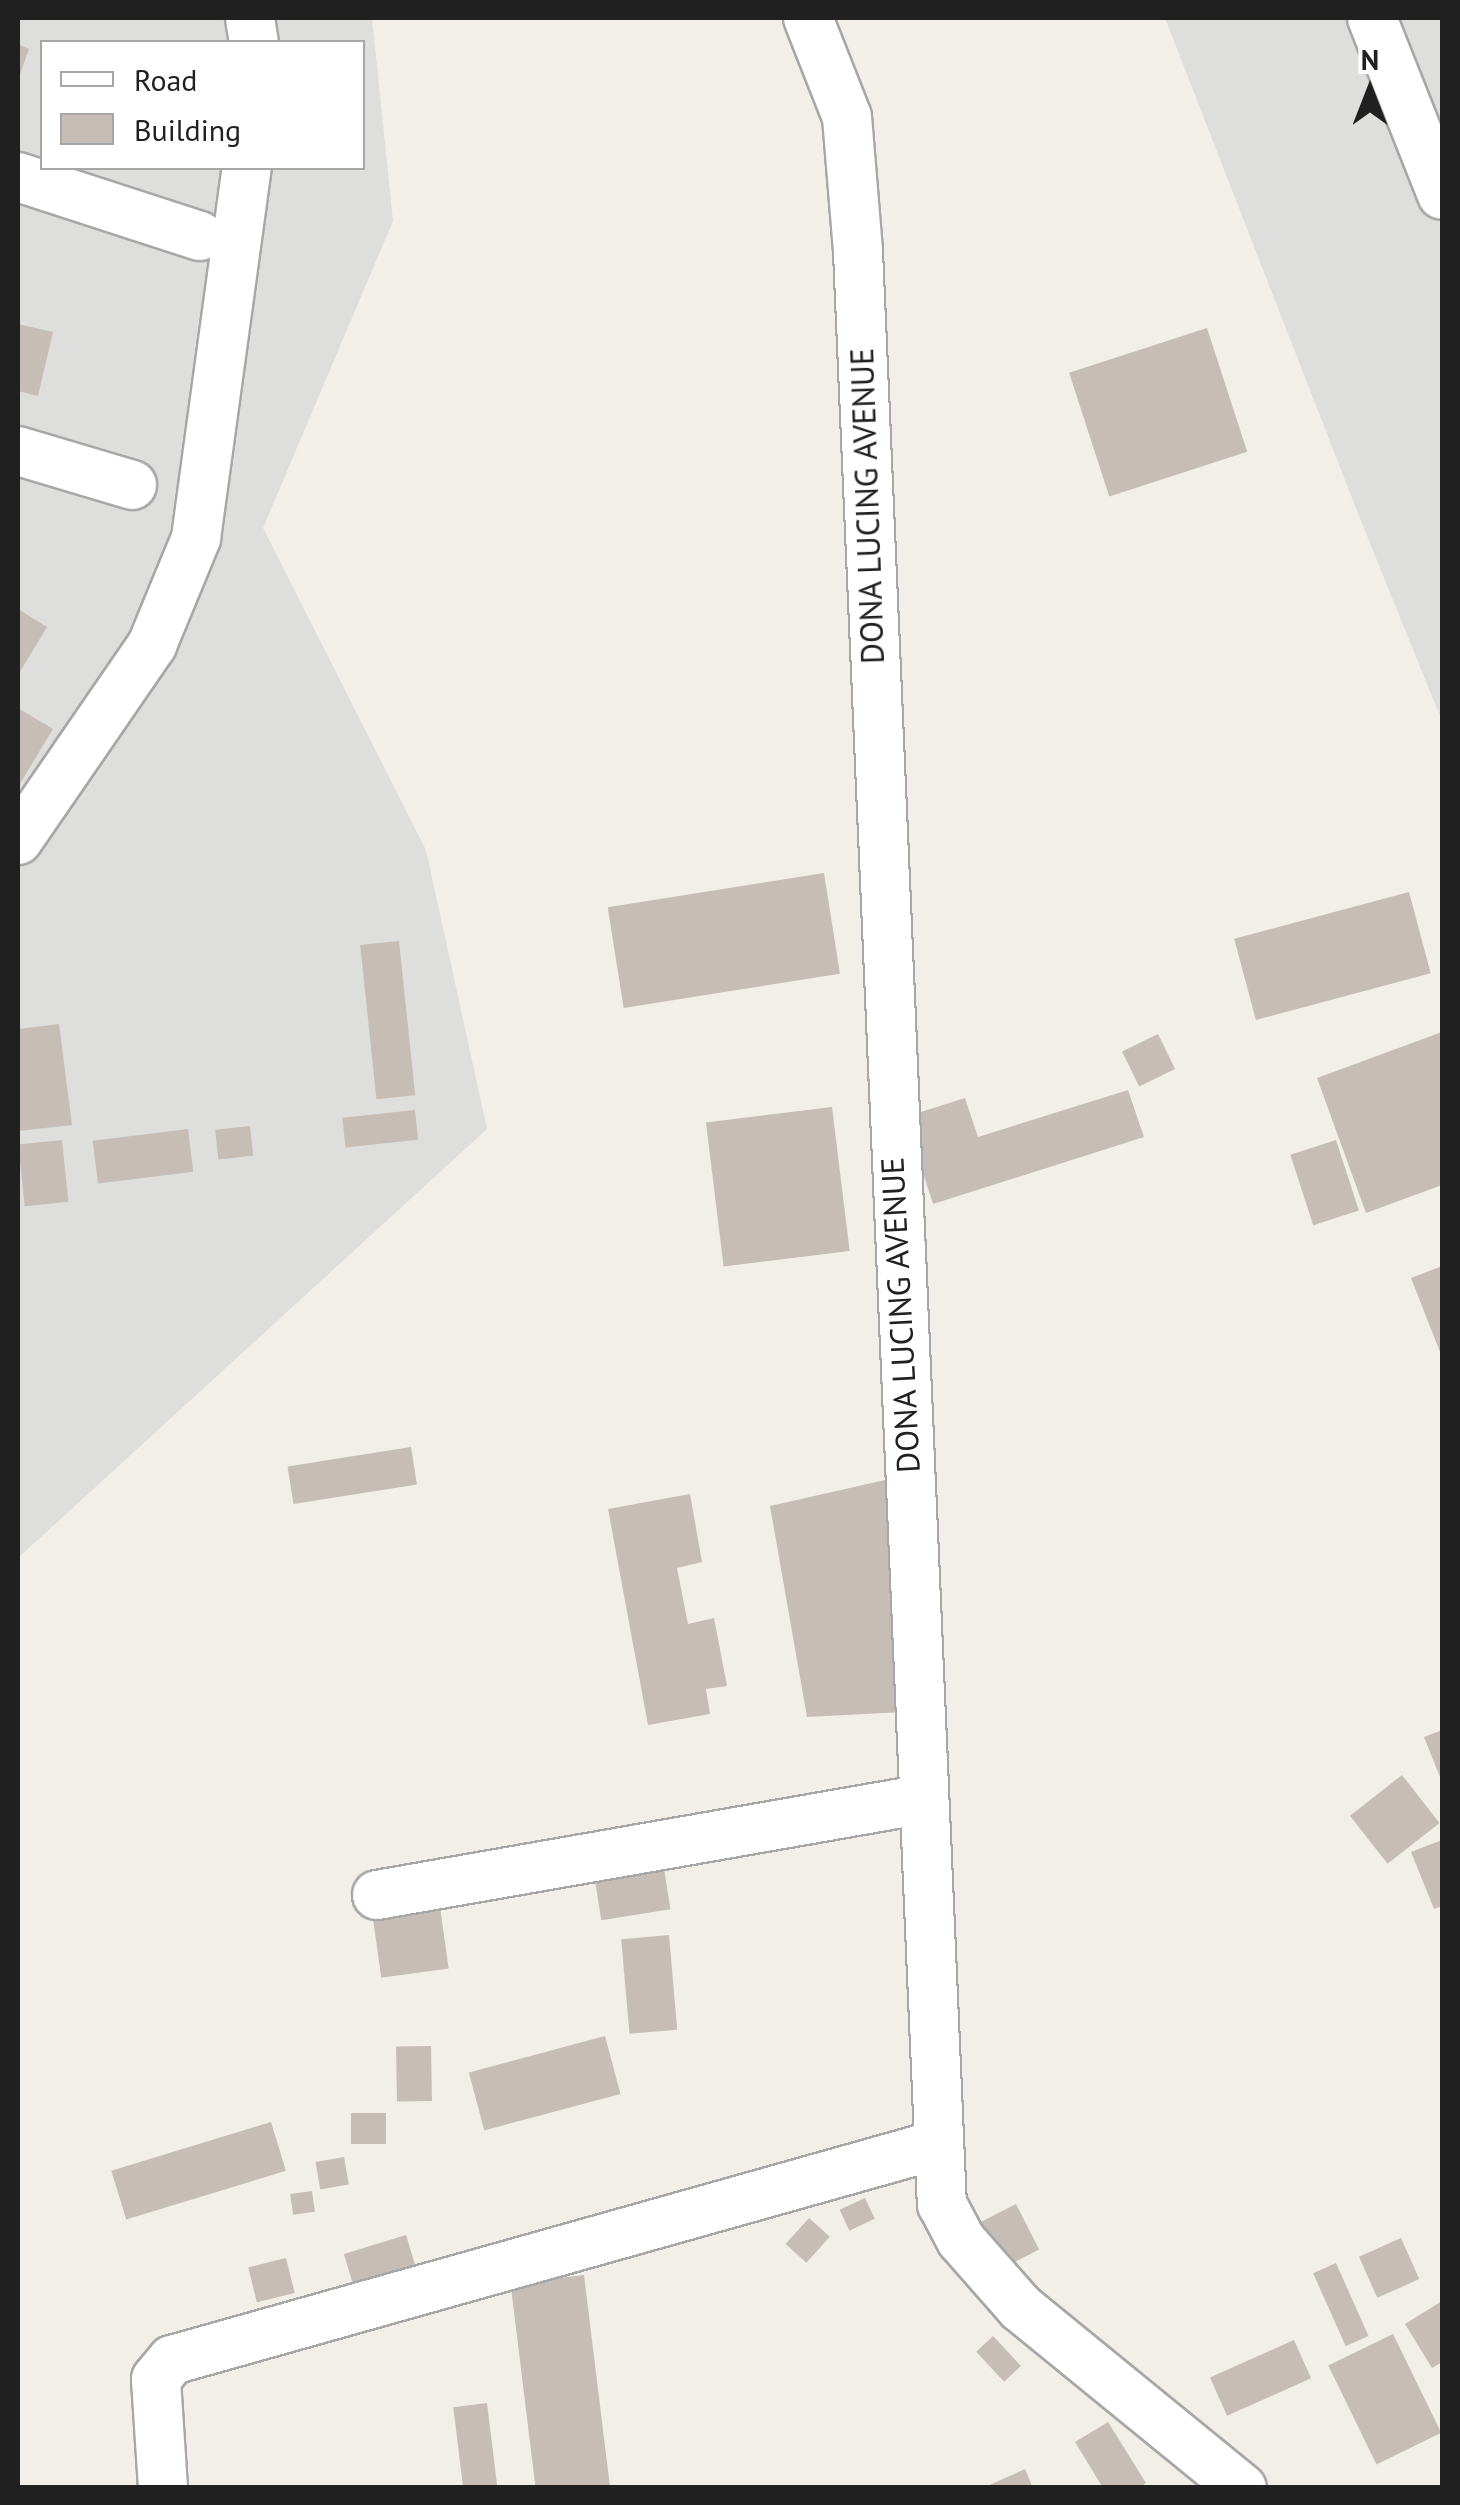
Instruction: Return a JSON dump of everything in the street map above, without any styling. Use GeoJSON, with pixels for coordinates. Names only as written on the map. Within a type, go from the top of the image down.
{"type":"FeatureCollection","features":[{"type":"Feature","properties":{"kind":"street","name":"DONA LUCING AVENUE"},"geometry":{"type":"LineString","coordinates":[[808,18],[848,117],[858,252],[933,2146],[942,2204],[997,2281],[1242,2488]]}},
{"type":"Feature","properties":{"kind":"street"},"geometry":{"type":"LineString","coordinates":[[1372,18],[1442,195]]}},
{"type":"Feature","properties":{"kind":"street"},"geometry":{"type":"LineString","coordinates":[[18,840],[152,645],[196,538],[247,170]]}},
{"type":"Feature","properties":{"kind":"street"},"geometry":{"type":"LineString","coordinates":[[18,177],[200,236]]}},
{"type":"Feature","properties":{"kind":"street"},"geometry":{"type":"LineString","coordinates":[[18,451],[132,485]]}},
{"type":"Feature","properties":{"kind":"street"},"geometry":{"type":"LineString","coordinates":[[377,1895],[919,1800]]}},
{"type":"Feature","properties":{"kind":"street"},"geometry":{"type":"LineString","coordinates":[[163,2488],[156,2379],[172,2360],[933,2146]]}},
{"type":"Feature","properties":{"kind":"shaded area"},"geometry":{"type":"Polygon","coordinates":[[[18,18],[372,18],[393,221],[263,528],[426,850],[487,1129],[18,1558],[18,18]]]}},
{"type":"Feature","properties":{"kind":"shaded area"},"geometry":{"type":"Polygon","coordinates":[[[1165,18],[1442,18],[1442,721],[1359,516],[1165,18]]]}},
{"type":"Feature","properties":{"kind":"building"},"geometry":{"type":"Polygon","coordinates":[[[18,44],[29,49],[18,80],[18,44]]]}},
{"type":"Feature","properties":{"kind":"building"},"geometry":{"type":"Polygon","coordinates":[[[18,324],[53,332],[38,396],[18,391],[18,324]]]}},
{"type":"Feature","properties":{"kind":"building"},"geometry":{"type":"Polygon","coordinates":[[[1207,328],[1247,452],[1109,496],[1069,373],[1207,328]]]}},
{"type":"Feature","properties":{"kind":"building"},"geometry":{"type":"Polygon","coordinates":[[[18,609],[47,627],[18,675],[18,609]]]}},
{"type":"Feature","properties":{"kind":"building"},"geometry":{"type":"Polygon","coordinates":[[[18,708],[53,729],[18,787],[18,708]]]}},
{"type":"Feature","properties":{"kind":"building"},"geometry":{"type":"Polygon","coordinates":[[[824,873],[840,974],[624,1008],[608,907],[824,873]]]}},
{"type":"Feature","properties":{"kind":"building"},"geometry":{"type":"Polygon","coordinates":[[[1409,892],[1431,973],[1256,1020],[1234,939],[1409,892]]]}},
{"type":"Feature","properties":{"kind":"building"},"geometry":{"type":"Polygon","coordinates":[[[399,941],[415,1095],[376,1099],[360,945],[399,941]]]}},
{"type":"Feature","properties":{"kind":"building"},"geometry":{"type":"Polygon","coordinates":[[[59,1024],[72,1125],[18,1131],[18,1029],[59,1024]]]}},
{"type":"Feature","properties":{"kind":"building"},"geometry":{"type":"Polygon","coordinates":[[[1442,1032],[1442,1185],[1366,1213],[1317,1078],[1442,1032]]]}},
{"type":"Feature","properties":{"kind":"building"},"geometry":{"type":"Polygon","coordinates":[[[1158,1034],[1175,1069],[1139,1087],[1122,1052],[1158,1034]]]}},
{"type":"Feature","properties":{"kind":"building"},"geometry":{"type":"Polygon","coordinates":[[[1128,1090],[1144,1137],[933,1204],[905,1117],[965,1098],[978,1137],[1128,1090]]]}},
{"type":"Feature","properties":{"kind":"building"},"geometry":{"type":"Polygon","coordinates":[[[832,1107],[850,1251],[724,1266],[706,1122],[832,1107]]]}},
{"type":"Feature","properties":{"kind":"building"},"geometry":{"type":"Polygon","coordinates":[[[415,1110],[418,1140],[346,1147],[342,1118],[415,1110]]]}},
{"type":"Feature","properties":{"kind":"building"},"geometry":{"type":"Polygon","coordinates":[[[250,1126],[253,1156],[218,1159],[215,1130],[250,1126]]]}},
{"type":"Feature","properties":{"kind":"building"},"geometry":{"type":"Polygon","coordinates":[[[188,1129],[193,1172],[98,1183],[93,1141],[188,1129]]]}},
{"type":"Feature","properties":{"kind":"building"},"geometry":{"type":"Polygon","coordinates":[[[62,1140],[68,1202],[25,1206],[18,1145],[62,1140]]]}},
{"type":"Feature","properties":{"kind":"building"},"geometry":{"type":"Polygon","coordinates":[[[1336,1140],[1359,1210],[1313,1225],[1290,1155],[1336,1140]]]}},
{"type":"Feature","properties":{"kind":"building"},"geometry":{"type":"Polygon","coordinates":[[[1442,1266],[1442,1357],[1411,1278],[1442,1266]]]}},
{"type":"Feature","properties":{"kind":"building"},"geometry":{"type":"Polygon","coordinates":[[[411,1447],[417,1485],[293,1504],[288,1467],[411,1447]]]}},
{"type":"Feature","properties":{"kind":"building"},"geometry":{"type":"Polygon","coordinates":[[[894,1478],[904,1712],[807,1717],[770,1506],[894,1478]]]}},
{"type":"Feature","properties":{"kind":"building"},"geometry":{"type":"Polygon","coordinates":[[[690,1494],[702,1562],[677,1568],[688,1624],[714,1618],[727,1686],[706,1689],[710,1714],[648,1725],[608,1509],[690,1494]]]}},
{"type":"Feature","properties":{"kind":"building"},"geometry":{"type":"Polygon","coordinates":[[[1442,1730],[1442,1782],[1424,1737],[1442,1730]]]}},
{"type":"Feature","properties":{"kind":"building"},"geometry":{"type":"Polygon","coordinates":[[[1402,1775],[1440,1823],[1388,1864],[1350,1816],[1402,1775]]]}},
{"type":"Feature","properties":{"kind":"building"},"geometry":{"type":"Polygon","coordinates":[[[1442,1840],[1442,1906],[1434,1909],[1411,1852],[1442,1840]]]}},
{"type":"Feature","properties":{"kind":"building"},"geometry":{"type":"Polygon","coordinates":[[[662,1856],[670,1909],[601,1920],[593,1867],[662,1856]]]}},
{"type":"Feature","properties":{"kind":"building"},"geometry":{"type":"Polygon","coordinates":[[[440,1907],[449,1968],[381,1978],[373,1916],[440,1907]]]}},
{"type":"Feature","properties":{"kind":"building"},"geometry":{"type":"Polygon","coordinates":[[[669,1935],[677,2030],[629,2034],[621,1939],[669,1935]]]}},
{"type":"Feature","properties":{"kind":"building"},"geometry":{"type":"Polygon","coordinates":[[[605,2036],[621,2094],[484,2130],[469,2072],[605,2036]]]}},
{"type":"Feature","properties":{"kind":"building"},"geometry":{"type":"Polygon","coordinates":[[[431,2046],[432,2101],[397,2102],[396,2047],[431,2046]]]}},
{"type":"Feature","properties":{"kind":"building"},"geometry":{"type":"Polygon","coordinates":[[[351,2113],[386,2113],[386,2144],[351,2144],[351,2113]]]}},
{"type":"Feature","properties":{"kind":"building"},"geometry":{"type":"Polygon","coordinates":[[[271,2122],[286,2171],[126,2220],[111,2171],[271,2122]]]}},
{"type":"Feature","properties":{"kind":"building"},"geometry":{"type":"Polygon","coordinates":[[[344,2157],[349,2185],[320,2190],[315,2162],[344,2157]]]}},
{"type":"Feature","properties":{"kind":"building"},"geometry":{"type":"Polygon","coordinates":[[[312,2191],[315,2212],[293,2215],[290,2194],[312,2191]]]}},
{"type":"Feature","properties":{"kind":"building"},"geometry":{"type":"Polygon","coordinates":[[[865,2198],[875,2219],[849,2231],[840,2210],[865,2198]]]}},
{"type":"Feature","properties":{"kind":"building"},"geometry":{"type":"Polygon","coordinates":[[[1016,2204],[1039,2249],[1004,2267],[981,2222],[1016,2204]]]}},
{"type":"Feature","properties":{"kind":"building"},"geometry":{"type":"Polygon","coordinates":[[[809,2218],[830,2237],[806,2263],[786,2244],[809,2218]]]}},
{"type":"Feature","properties":{"kind":"building"},"geometry":{"type":"Polygon","coordinates":[[[406,2235],[415,2265],[353,2284],[344,2254],[406,2235]]]}},
{"type":"Feature","properties":{"kind":"building"},"geometry":{"type":"Polygon","coordinates":[[[1401,2238],[1419,2279],[1377,2298],[1359,2257],[1401,2238]]]}},
{"type":"Feature","properties":{"kind":"building"},"geometry":{"type":"Polygon","coordinates":[[[286,2258],[295,2293],[257,2302],[248,2267],[286,2258]]]}},
{"type":"Feature","properties":{"kind":"building"},"geometry":{"type":"Polygon","coordinates":[[[1336,2263],[1369,2336],[1346,2346],[1313,2273],[1336,2263]]]}},
{"type":"Feature","properties":{"kind":"building"},"geometry":{"type":"Polygon","coordinates":[[[584,2275],[610,2487],[536,2488],[511,2284],[584,2275]]]}},
{"type":"Feature","properties":{"kind":"building"},"geometry":{"type":"Polygon","coordinates":[[[1442,2301],[1442,2362],[1432,2368],[1405,2324],[1442,2301]]]}},
{"type":"Feature","properties":{"kind":"building"},"geometry":{"type":"Polygon","coordinates":[[[1393,2334],[1441,2433],[1377,2464],[1328,2366],[1393,2334]]]}},
{"type":"Feature","properties":{"kind":"building"},"geometry":{"type":"Polygon","coordinates":[[[993,2336],[1021,2366],[1004,2382],[976,2352],[993,2336]]]}},
{"type":"Feature","properties":{"kind":"building"},"geometry":{"type":"Polygon","coordinates":[[[1294,2340],[1311,2378],[1227,2416],[1210,2377],[1294,2340]]]}},
{"type":"Feature","properties":{"kind":"building"},"geometry":{"type":"Polygon","coordinates":[[[487,2403],[497,2488],[463,2488],[453,2407],[487,2403]]]}},
{"type":"Feature","properties":{"kind":"building"},"geometry":{"type":"Polygon","coordinates":[[[1108,2422],[1146,2483],[1139,2488],[1103,2488],[1075,2442],[1108,2422]]]}},
{"type":"Feature","properties":{"kind":"building"},"geometry":{"type":"Polygon","coordinates":[[[1025,2469],[1033,2488],[983,2488],[1025,2469]]]}}]}
